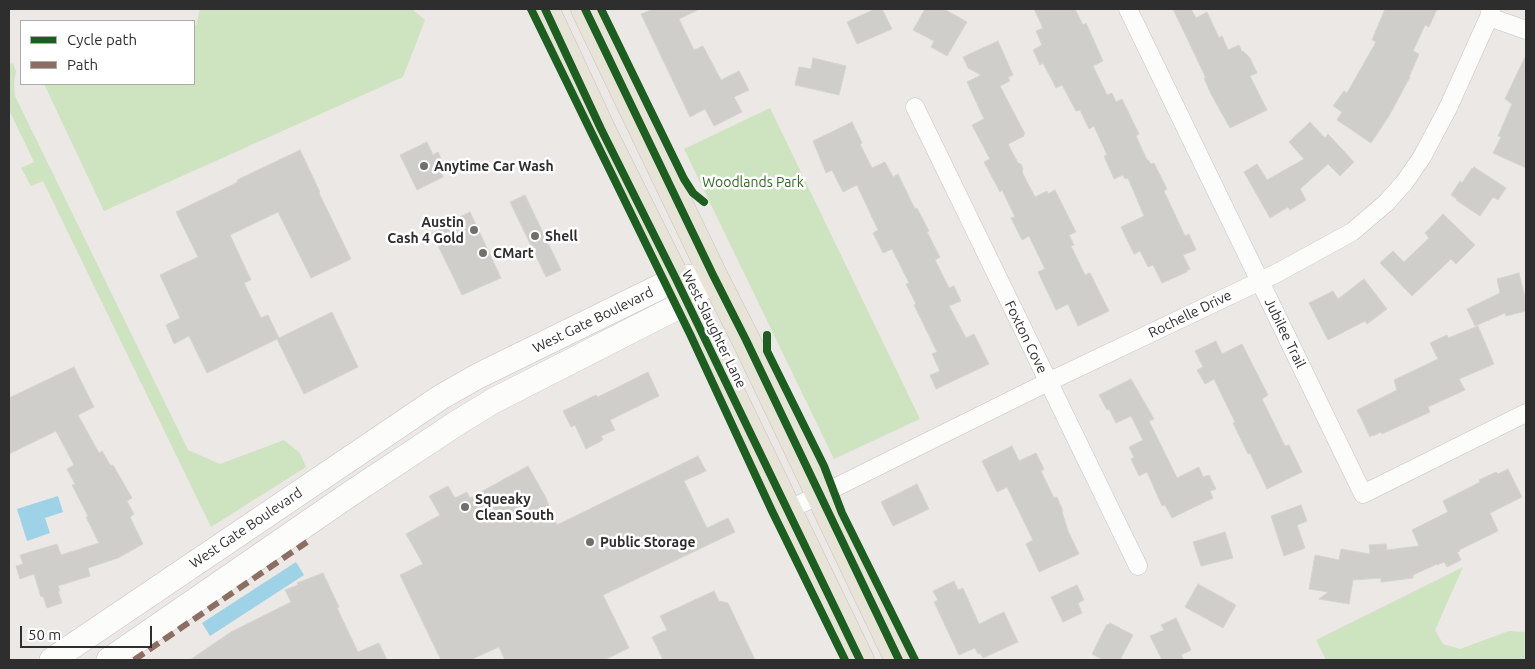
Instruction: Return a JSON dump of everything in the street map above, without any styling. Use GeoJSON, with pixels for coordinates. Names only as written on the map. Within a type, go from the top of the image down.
{"type":"FeatureCollection","features":[{"type":"Feature","properties":{"kind":"main road","name":"West Slaughter Lane"},"geometry":{"type":"LineString","coordinates":[[545,9],[860,660]]}},
{"type":"Feature","properties":{"kind":"main road","name":"West Slaughter Lane"},"geometry":{"type":"LineString","coordinates":[[585,9],[899,660]]}},
{"type":"Feature","properties":{"kind":"main road","name":"West Gate Boulevard"},"geometry":{"type":"LineString","coordinates":[[109,660],[347,496],[457,423],[682,291],[713,275]]}},
{"type":"Feature","properties":{"kind":"main road","name":"West Gate Boulevard"},"geometry":{"type":"LineString","coordinates":[[52,660],[434,401],[478,376],[682,291]]}},
{"type":"Feature","properties":{"kind":"main road"},"geometry":{"type":"LineString","coordinates":[[329,472],[347,496]]}},
{"type":"Feature","properties":{"kind":"street","name":"Jubilee Trail"},"geometry":{"type":"LineString","coordinates":[[1128,9],[1363,494],[1526,413]]}},
{"type":"Feature","properties":{"kind":"street","name":"Rochelle Drive"},"geometry":{"type":"LineString","coordinates":[[787,510],[1260,281],[1352,232],[1386,203],[1404,183],[1422,157],[1448,108],[1490,13]]}},
{"type":"Feature","properties":{"kind":"street"},"geometry":{"type":"LineString","coordinates":[[1490,13],[1526,30]]}},
{"type":"Feature","properties":{"kind":"street","name":"Foxton Cove"},"geometry":{"type":"LineString","coordinates":[[915,107],[1138,566]]}},
{"type":"Feature","properties":{"kind":"green space"},"geometry":{"type":"Polygon","coordinates":[[[200,9],[412,9],[425,20],[403,77],[104,211],[44,85],[195,85],[196,25],[200,9]]]}},
{"type":"Feature","properties":{"kind":"green space"},"geometry":{"type":"Polygon","coordinates":[[[13,63],[16,71],[14,83],[15,96],[188,450],[220,464],[284,440],[300,453],[306,467],[211,527],[43,181],[31,186],[21,168],[34,162],[9,110],[9,65],[13,63]]]}},
{"type":"Feature","properties":{"kind":"green space","name":"Woodlands Park"},"geometry":{"type":"Polygon","coordinates":[[[770,108],[920,419],[834,459],[684,149],[770,108]]]}},
{"type":"Feature","properties":{"kind":"green space"},"geometry":{"type":"Polygon","coordinates":[[[1463,567],[1435,630],[1443,644],[1460,649],[1509,631],[1526,632],[1526,660],[1326,660],[1316,640],[1463,567]]]}},
{"type":"Feature","properties":{"kind":"water"},"geometry":{"type":"Polygon","coordinates":[[[58,496],[63,512],[45,518],[50,533],[27,541],[17,509],[58,496]]]}},
{"type":"Feature","properties":{"kind":"water"},"geometry":{"type":"Polygon","coordinates":[[[296,562],[304,575],[210,636],[202,623],[296,562]]]}},
{"type":"Feature","properties":{"kind":"building"},"geometry":{"type":"Polygon","coordinates":[[[653,9],[700,9],[679,19],[694,50],[703,46],[721,80],[739,71],[749,90],[734,97],[742,112],[714,126],[705,109],[690,117],[641,14],[653,9]]]}},
{"type":"Feature","properties":{"kind":"building"},"geometry":{"type":"Polygon","coordinates":[[[875,9],[882,9],[892,29],[857,44],[847,22],[875,9]]]}},
{"type":"Feature","properties":{"kind":"building"},"geometry":{"type":"Polygon","coordinates":[[[925,9],[944,9],[967,22],[947,56],[931,47],[934,41],[913,30],[925,9]]]}},
{"type":"Feature","properties":{"kind":"building"},"geometry":{"type":"Polygon","coordinates":[[[1034,9],[1075,9],[1083,25],[1086,23],[1103,61],[1093,66],[1107,95],[1112,93],[1116,102],[1122,99],[1139,134],[1136,136],[1147,160],[1151,164],[1154,163],[1167,189],[1164,191],[1185,236],[1189,234],[1196,250],[1183,255],[1190,269],[1187,272],[1162,283],[1153,265],[1148,267],[1140,251],[1134,254],[1121,227],[1144,216],[1128,178],[1125,179],[1123,175],[1114,179],[1104,156],[1107,155],[1094,126],[1089,129],[1080,110],[1076,111],[1062,85],[1056,88],[1043,63],[1040,65],[1033,50],[1042,45],[1036,31],[1043,28],[1034,9]]]}},
{"type":"Feature","properties":{"kind":"building"},"geometry":{"type":"Polygon","coordinates":[[[1173,9],[1191,9],[1196,18],[1207,12],[1219,38],[1222,36],[1228,50],[1239,45],[1242,52],[1250,58],[1257,73],[1250,76],[1267,110],[1230,128],[1211,94],[1204,78],[1206,78],[1173,9]]]}},
{"type":"Feature","properties":{"kind":"building"},"geometry":{"type":"Polygon","coordinates":[[[1385,9],[1437,9],[1429,27],[1425,25],[1413,51],[1419,54],[1410,77],[1389,116],[1371,143],[1337,120],[1342,112],[1333,106],[1344,91],[1347,93],[1376,42],[1372,40],[1385,9]]]}},
{"type":"Feature","properties":{"kind":"building"},"geometry":{"type":"Polygon","coordinates":[[[998,41],[1013,75],[1008,77],[1010,81],[1000,86],[1025,134],[1008,144],[1018,163],[1021,164],[1022,172],[1035,197],[1047,191],[1048,194],[1055,190],[1076,232],[1069,235],[1074,245],[1071,246],[1085,275],[1090,273],[1109,311],[1078,326],[1068,304],[1056,310],[1038,272],[1045,269],[1029,236],[1022,240],[1011,218],[1015,217],[1002,190],[1000,192],[984,162],[990,159],[972,125],[984,119],[967,82],[981,75],[968,68],[963,57],[998,41]]]}},
{"type":"Feature","properties":{"kind":"building"},"geometry":{"type":"Polygon","coordinates":[[[1526,55],[1526,168],[1493,153],[1501,137],[1498,136],[1512,104],[1505,99],[1526,55]]]}},
{"type":"Feature","properties":{"kind":"building"},"geometry":{"type":"Polygon","coordinates":[[[813,58],[846,66],[839,95],[795,85],[799,67],[811,69],[813,58]]]}},
{"type":"Feature","properties":{"kind":"building"},"geometry":{"type":"Polygon","coordinates":[[[852,122],[872,168],[885,162],[893,177],[898,174],[915,209],[917,208],[929,231],[927,232],[940,257],[935,260],[949,288],[954,286],[961,301],[949,306],[966,338],[974,334],[989,364],[936,389],[930,375],[940,371],[932,354],[937,352],[914,305],[916,304],[906,284],[909,283],[892,249],[883,253],[873,233],[878,230],[857,185],[843,192],[832,170],[826,173],[813,141],[852,122]]]}},
{"type":"Feature","properties":{"kind":"building"},"geometry":{"type":"Polygon","coordinates":[[[1310,122],[1325,138],[1328,134],[1354,162],[1340,176],[1328,164],[1300,189],[1306,200],[1290,210],[1288,207],[1270,218],[1244,172],[1257,164],[1267,180],[1304,159],[1289,142],[1310,122]]]}},
{"type":"Feature","properties":{"kind":"building","name":"Anytime Car Wash"},"geometry":{"type":"Polygon","coordinates":[[[427,142],[433,155],[438,152],[444,165],[439,167],[443,177],[417,190],[400,155],[427,142]]]}},
{"type":"Feature","properties":{"kind":"building"},"geometry":{"type":"Polygon","coordinates":[[[300,150],[351,259],[311,278],[278,212],[230,235],[251,280],[244,283],[261,318],[268,315],[279,338],[332,312],[358,367],[304,394],[277,339],[207,373],[189,336],[174,344],[166,325],[180,318],[160,275],[198,257],[176,212],[300,150]]]}},
{"type":"Feature","properties":{"kind":"building"},"geometry":{"type":"Polygon","coordinates":[[[1474,167],[1506,188],[1498,200],[1493,197],[1480,216],[1451,195],[1460,181],[1462,183],[1474,167]]]}},
{"type":"Feature","properties":{"kind":"building","name":"Shell"},"geometry":{"type":"Polygon","coordinates":[[[525,195],[561,270],[546,277],[510,202],[525,195]]]}},
{"type":"Feature","properties":{"kind":"building"},"geometry":{"type":"Polygon","coordinates":[[[470,212],[501,278],[462,295],[432,233],[470,212]]]}},
{"type":"Feature","properties":{"kind":"building"},"geometry":{"type":"Polygon","coordinates":[[[1443,214],[1475,245],[1456,264],[1451,259],[1412,296],[1380,263],[1393,251],[1404,262],[1429,238],[1425,233],[1443,214]]]}},
{"type":"Feature","properties":{"kind":"building"},"geometry":{"type":"Polygon","coordinates":[[[1519,273],[1526,301],[1526,311],[1506,316],[1505,313],[1475,326],[1467,309],[1500,293],[1497,279],[1519,273]]]}},
{"type":"Feature","properties":{"kind":"building"},"geometry":{"type":"Polygon","coordinates":[[[1364,279],[1387,309],[1367,324],[1365,321],[1328,340],[1309,303],[1333,291],[1338,299],[1364,279]]]}},
{"type":"Feature","properties":{"kind":"building"},"geometry":{"type":"Polygon","coordinates":[[[1478,326],[1494,364],[1459,379],[1465,390],[1428,407],[1430,412],[1382,434],[1381,432],[1370,437],[1357,410],[1397,390],[1394,380],[1438,359],[1430,343],[1447,335],[1448,338],[1478,326]]]}},
{"type":"Feature","properties":{"kind":"building"},"geometry":{"type":"Polygon","coordinates":[[[1216,341],[1222,354],[1242,344],[1268,395],[1262,399],[1285,446],[1289,445],[1302,472],[1267,489],[1233,423],[1235,422],[1214,379],[1205,384],[1197,370],[1203,367],[1195,351],[1216,341]]]}},
{"type":"Feature","properties":{"kind":"building"},"geometry":{"type":"Polygon","coordinates":[[[74,367],[94,407],[78,415],[99,453],[102,451],[111,466],[113,465],[132,498],[127,501],[134,514],[130,517],[143,544],[118,558],[88,568],[90,576],[58,586],[62,603],[47,608],[43,596],[41,597],[34,574],[20,579],[16,566],[23,564],[20,555],[57,544],[61,555],[99,543],[72,485],[75,484],[67,469],[74,465],[56,431],[9,454],[9,398],[74,367]]]}},
{"type":"Feature","properties":{"kind":"building"},"geometry":{"type":"Polygon","coordinates":[[[648,372],[659,396],[610,420],[615,430],[601,436],[603,440],[586,449],[575,425],[571,427],[563,411],[596,395],[598,397],[648,372]]]}},
{"type":"Feature","properties":{"kind":"building"},"geometry":{"type":"Polygon","coordinates":[[[1131,379],[1154,419],[1149,421],[1177,478],[1199,467],[1203,477],[1209,475],[1216,489],[1210,491],[1213,498],[1172,518],[1165,505],[1162,506],[1147,472],[1139,476],[1131,459],[1134,457],[1129,447],[1143,440],[1131,416],[1116,423],[1099,395],[1131,379]]]}},
{"type":"Feature","properties":{"kind":"building"},"geometry":{"type":"Polygon","coordinates":[[[1012,446],[1019,461],[1036,453],[1044,469],[1041,471],[1054,498],[1057,497],[1068,531],[1079,554],[1039,572],[1026,544],[1033,540],[1007,487],[997,492],[982,461],[1012,446]]]}},
{"type":"Feature","properties":{"kind":"building"},"geometry":{"type":"Polygon","coordinates":[[[698,456],[706,471],[684,481],[707,528],[728,518],[735,532],[603,595],[629,648],[604,660],[505,660],[499,647],[470,660],[441,660],[400,575],[423,564],[406,534],[440,515],[429,496],[448,486],[455,498],[467,492],[470,498],[528,466],[545,496],[557,525],[698,456]]]}},
{"type":"Feature","properties":{"kind":"building"},"geometry":{"type":"Polygon","coordinates":[[[1508,469],[1522,497],[1490,513],[1498,531],[1459,550],[1457,552],[1461,560],[1447,567],[1444,562],[1437,564],[1413,575],[1413,578],[1381,582],[1381,578],[1353,580],[1349,604],[1319,599],[1328,592],[1309,589],[1315,555],[1339,560],[1341,549],[1370,554],[1369,545],[1386,544],[1387,550],[1419,546],[1412,530],[1448,512],[1443,501],[1480,482],[1479,480],[1508,469]]]}},
{"type":"Feature","properties":{"kind":"building"},"geometry":{"type":"Polygon","coordinates":[[[917,484],[929,509],[893,526],[881,502],[917,484]]]}},
{"type":"Feature","properties":{"kind":"building"},"geometry":{"type":"Polygon","coordinates":[[[1301,505],[1307,521],[1297,525],[1305,548],[1284,556],[1271,516],[1301,505]]]}},
{"type":"Feature","properties":{"kind":"building"},"geometry":{"type":"Polygon","coordinates":[[[1225,532],[1233,558],[1201,566],[1193,542],[1225,532]]]}},
{"type":"Feature","properties":{"kind":"building"},"geometry":{"type":"Polygon","coordinates":[[[323,573],[358,652],[379,643],[387,660],[190,660],[231,632],[291,602],[285,590],[323,573]]]}},
{"type":"Feature","properties":{"kind":"building"},"geometry":{"type":"Polygon","coordinates":[[[954,581],[958,590],[963,588],[979,624],[1004,612],[1018,642],[983,658],[975,648],[959,655],[934,602],[938,600],[933,591],[954,581]]]}},
{"type":"Feature","properties":{"kind":"building"},"geometry":{"type":"Polygon","coordinates":[[[1198,584],[1236,605],[1223,628],[1185,607],[1198,584]]]}},
{"type":"Feature","properties":{"kind":"building"},"geometry":{"type":"Polygon","coordinates":[[[1077,585],[1084,600],[1078,603],[1082,613],[1063,622],[1051,597],[1077,585]]]}},
{"type":"Feature","properties":{"kind":"building"},"geometry":{"type":"Polygon","coordinates":[[[714,591],[719,601],[728,603],[755,660],[663,660],[652,637],[667,630],[660,616],[714,591]]]}},
{"type":"Feature","properties":{"kind":"building"},"geometry":{"type":"Polygon","coordinates":[[[1176,618],[1191,650],[1181,655],[1184,660],[1162,660],[1150,636],[1164,630],[1161,625],[1176,618]]]}},
{"type":"Feature","properties":{"kind":"building"},"geometry":{"type":"Polygon","coordinates":[[[1110,623],[1133,635],[1120,660],[1103,660],[1092,654],[1107,624],[1109,625],[1110,623]]]}},
{"type":"Feature","properties":{"kind":"marked path"},"geometry":{"type":"LineString","coordinates":[[134,660],[307,542]]}},
{"type":"Feature","properties":{"kind":"cycle path"},"geometry":{"type":"LineString","coordinates":[[531,9],[690,334],[772,511],[845,660]]}},
{"type":"Feature","properties":{"kind":"cycle path"},"geometry":{"type":"LineString","coordinates":[[545,9],[601,129],[676,279],[860,660]]}},
{"type":"Feature","properties":{"kind":"cycle path"},"geometry":{"type":"LineString","coordinates":[[585,9],[899,660]]}},
{"type":"Feature","properties":{"kind":"cycle path"},"geometry":{"type":"LineString","coordinates":[[601,9],[684,179],[693,193],[704,202]]}},
{"type":"Feature","properties":{"kind":"cycle path"},"geometry":{"type":"LineString","coordinates":[[767,335],[767,351],[824,466],[842,513],[915,660]]}},
{"type":"Feature","properties":{"kind":"place","name":"Anytime Car Wash"},"geometry":{"type":"Point","coordinates":[424,166]}},
{"type":"Feature","properties":{"kind":"place","name":"Austin Cash 4 Gold"},"geometry":{"type":"Point","coordinates":[474,230]}},
{"type":"Feature","properties":{"kind":"place","name":"Shell"},"geometry":{"type":"Point","coordinates":[535,236]}},
{"type":"Feature","properties":{"kind":"place","name":"CMart"},"geometry":{"type":"Point","coordinates":[483,253]}},
{"type":"Feature","properties":{"kind":"place","name":"Squeaky Clean South"},"geometry":{"type":"Point","coordinates":[465,507]}},
{"type":"Feature","properties":{"kind":"place","name":"Public Storage"},"geometry":{"type":"Point","coordinates":[590,542]}}]}
